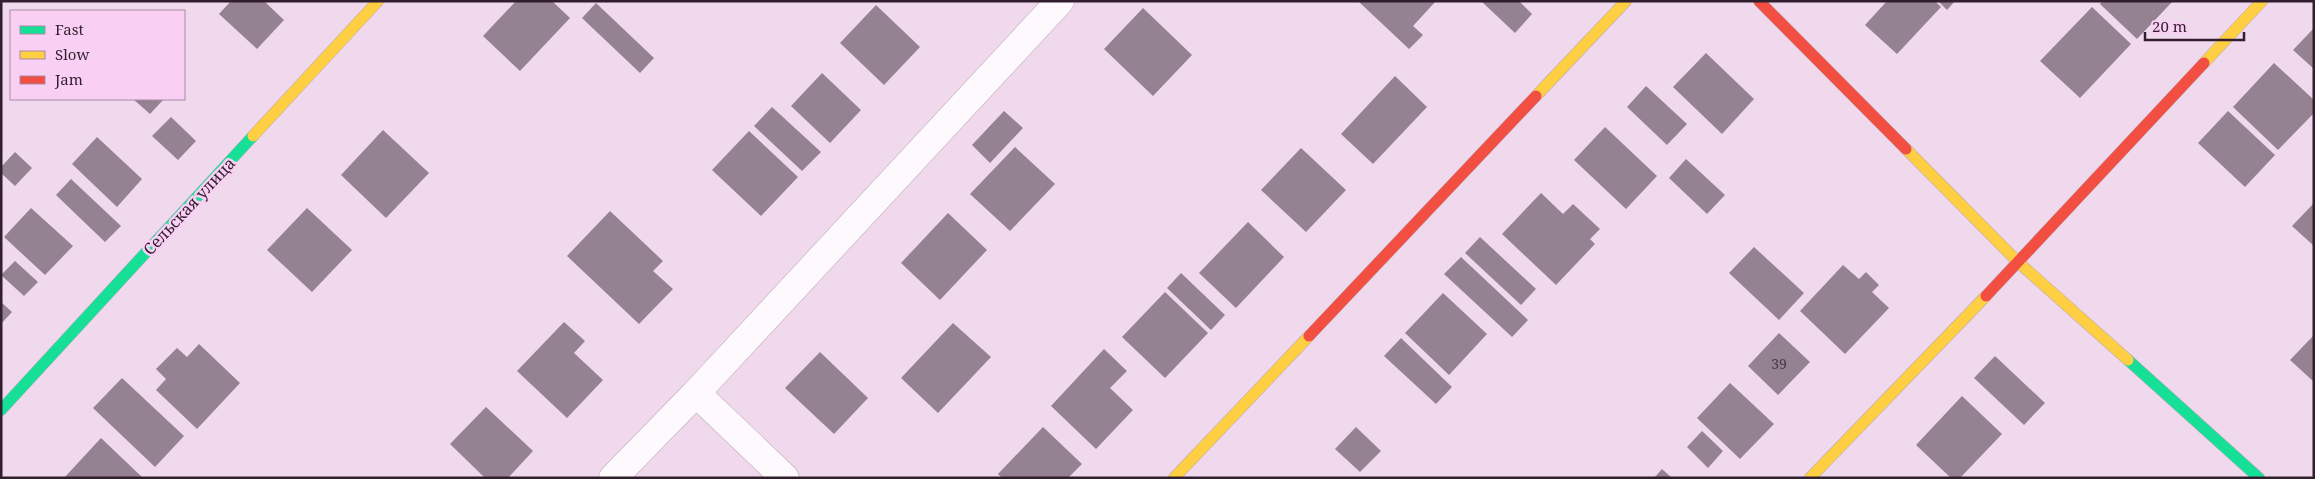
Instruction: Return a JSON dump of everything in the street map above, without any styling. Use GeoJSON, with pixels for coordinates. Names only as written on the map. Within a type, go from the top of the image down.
{"type":"FeatureCollection","features":[{"type":"Feature","properties":{"kind":"street","name":"Сельская улица"},"geometry":{"type":"LineString","coordinates":[[1,410],[378,1]]}},
{"type":"Feature","properties":{"kind":"street"},"geometry":{"type":"LineString","coordinates":[[613,478],[696,393],[1060,1]]}},
{"type":"Feature","properties":{"kind":"street"},"geometry":{"type":"LineString","coordinates":[[1174,478],[1626,1]]}},
{"type":"Feature","properties":{"kind":"street"},"geometry":{"type":"LineString","coordinates":[[1759,1],[2018,262],[2259,478]]}},
{"type":"Feature","properties":{"kind":"street"},"geometry":{"type":"LineString","coordinates":[[1810,478],[2018,262],[2262,1]]}},
{"type":"Feature","properties":{"kind":"street"},"geometry":{"type":"LineString","coordinates":[[696,393],[785,478]]}},
{"type":"Feature","properties":{"kind":"building"},"geometry":{"type":"Polygon","coordinates":[[[231,1],[264,1],[284,20],[257,49],[219,14],[231,1]]]}},
{"type":"Feature","properties":{"kind":"building"},"geometry":{"type":"Polygon","coordinates":[[[516,1],[552,1],[570,18],[520,71],[483,36],[516,1]]]}},
{"type":"Feature","properties":{"kind":"building"},"geometry":{"type":"Polygon","coordinates":[[[1358,1],[1436,1],[1413,26],[1423,35],[1409,49],[1358,1]]]}},
{"type":"Feature","properties":{"kind":"building"},"geometry":{"type":"Polygon","coordinates":[[[1481,1],[1519,1],[1532,14],[1515,33],[1481,1]]]}},
{"type":"Feature","properties":{"kind":"building"},"geometry":{"type":"Polygon","coordinates":[[[1887,1],[1935,1],[1941,7],[1897,54],[1865,25],[1887,1]]]}},
{"type":"Feature","properties":{"kind":"building"},"geometry":{"type":"Polygon","coordinates":[[[1938,1],[1955,1],[1947,10],[1938,1]]]}},
{"type":"Feature","properties":{"kind":"building"},"geometry":{"type":"Polygon","coordinates":[[[2102,1],[2173,1],[2137,39],[2100,4],[2102,1]]]}},
{"type":"Feature","properties":{"kind":"building"},"geometry":{"type":"Polygon","coordinates":[[[596,3],[654,58],[640,73],[582,18],[596,3]]]}},
{"type":"Feature","properties":{"kind":"building"},"geometry":{"type":"Polygon","coordinates":[[[876,5],[920,47],[884,85],[840,43],[876,5]]]}},
{"type":"Feature","properties":{"kind":"building"},"geometry":{"type":"Polygon","coordinates":[[[2092,7],[2131,44],[2080,98],[2040,61],[2092,7]]]}},
{"type":"Feature","properties":{"kind":"building"},"geometry":{"type":"Polygon","coordinates":[[[1143,8],[1192,55],[1153,96],[1104,49],[1143,8]]]}},
{"type":"Feature","properties":{"kind":"building"},"geometry":{"type":"Polygon","coordinates":[[[2314,28],[2314,69],[2293,50],[2314,28]]]}},
{"type":"Feature","properties":{"kind":"building"},"geometry":{"type":"Polygon","coordinates":[[[1706,53],[1754,99],[1722,134],[1673,87],[1706,53]]]}},
{"type":"Feature","properties":{"kind":"building"},"geometry":{"type":"Polygon","coordinates":[[[2274,63],[2314,100],[2314,113],[2278,150],[2233,107],[2274,63]]]}},
{"type":"Feature","properties":{"kind":"building"},"geometry":{"type":"Polygon","coordinates":[[[822,73],[861,110],[830,143],[791,106],[822,73]]]}},
{"type":"Feature","properties":{"kind":"building"},"geometry":{"type":"Polygon","coordinates":[[[1395,76],[1427,107],[1373,164],[1341,134],[1395,76]]]}},
{"type":"Feature","properties":{"kind":"building"},"geometry":{"type":"Polygon","coordinates":[[[1646,86],[1687,124],[1667,145],[1627,107],[1646,86]]]}},
{"type":"Feature","properties":{"kind":"building"},"geometry":{"type":"Polygon","coordinates":[[[134,100],[163,100],[150,114],[134,100]]]}},
{"type":"Feature","properties":{"kind":"building"},"geometry":{"type":"Polygon","coordinates":[[[772,107],[821,152],[802,171],[754,126],[772,107]]]}},
{"type":"Feature","properties":{"kind":"building"},"geometry":{"type":"Polygon","coordinates":[[[1004,111],[1023,128],[990,163],[972,145],[1004,111]]]}},
{"type":"Feature","properties":{"kind":"building"},"geometry":{"type":"Polygon","coordinates":[[[2228,111],[2275,155],[2245,187],[2198,143],[2228,111]]]}},
{"type":"Feature","properties":{"kind":"building"},"geometry":{"type":"Polygon","coordinates":[[[171,117],[196,141],[178,160],[152,136],[171,117]]]}},
{"type":"Feature","properties":{"kind":"building"},"geometry":{"type":"Polygon","coordinates":[[[1605,127],[1657,176],[1626,209],[1574,160],[1605,127]]]}},
{"type":"Feature","properties":{"kind":"building"},"geometry":{"type":"Polygon","coordinates":[[[383,130],[429,173],[386,218],[341,175],[383,130]]]}},
{"type":"Feature","properties":{"kind":"building"},"geometry":{"type":"Polygon","coordinates":[[[749,131],[798,177],[761,216],[712,170],[749,131]]]}},
{"type":"Feature","properties":{"kind":"building"},"geometry":{"type":"Polygon","coordinates":[[[97,137],[142,179],[117,207],[72,164],[97,137]]]}},
{"type":"Feature","properties":{"kind":"building"},"geometry":{"type":"Polygon","coordinates":[[[1015,147],[1055,184],[1010,231],[970,194],[1015,147]]]}},
{"type":"Feature","properties":{"kind":"building"},"geometry":{"type":"Polygon","coordinates":[[[1301,148],[1346,190],[1306,232],[1261,190],[1301,148]]]}},
{"type":"Feature","properties":{"kind":"building"},"geometry":{"type":"Polygon","coordinates":[[[15,152],[32,168],[15,186],[1,173],[1,167],[15,152]]]}},
{"type":"Feature","properties":{"kind":"building"},"geometry":{"type":"Polygon","coordinates":[[[1686,159],[1725,195],[1707,214],[1669,178],[1686,159]]]}},
{"type":"Feature","properties":{"kind":"building"},"geometry":{"type":"Polygon","coordinates":[[[71,179],[121,226],[105,242],[56,195],[71,179]]]}},
{"type":"Feature","properties":{"kind":"building"},"geometry":{"type":"Polygon","coordinates":[[[1541,193],[1563,214],[1573,204],[1600,229],[1590,239],[1595,244],[1556,285],[1502,234],[1541,193]]]}},
{"type":"Feature","properties":{"kind":"building"},"geometry":{"type":"Polygon","coordinates":[[[2314,203],[2314,246],[2292,226],[2314,203]]]}},
{"type":"Feature","properties":{"kind":"building"},"geometry":{"type":"Polygon","coordinates":[[[31,208],[73,246],[45,275],[4,237],[31,208]]]}},
{"type":"Feature","properties":{"kind":"building"},"geometry":{"type":"Polygon","coordinates":[[[307,208],[352,250],[312,292],[267,250],[307,208]]]}},
{"type":"Feature","properties":{"kind":"building"},"geometry":{"type":"Polygon","coordinates":[[[610,211],[663,261],[653,271],[673,289],[639,324],[567,256],[610,211]]]}},
{"type":"Feature","properties":{"kind":"building"},"geometry":{"type":"Polygon","coordinates":[[[948,213],[987,250],[940,300],[901,263],[948,213]]]}},
{"type":"Feature","properties":{"kind":"building"},"geometry":{"type":"Polygon","coordinates":[[[1248,222],[1284,257],[1236,308],[1199,273],[1248,222]]]}},
{"type":"Feature","properties":{"kind":"building"},"geometry":{"type":"Polygon","coordinates":[[[1480,237],[1536,289],[1521,305],[1465,253],[1480,237]]]}},
{"type":"Feature","properties":{"kind":"building"},"geometry":{"type":"Polygon","coordinates":[[[1754,247],[1804,293],[1779,320],[1729,273],[1754,247]]]}},
{"type":"Feature","properties":{"kind":"building"},"geometry":{"type":"Polygon","coordinates":[[[1461,257],[1528,320],[1512,337],[1444,274],[1461,257]]]}},
{"type":"Feature","properties":{"kind":"building"},"geometry":{"type":"Polygon","coordinates":[[[15,261],[38,282],[24,296],[1,275],[15,261]]]}},
{"type":"Feature","properties":{"kind":"building"},"geometry":{"type":"Polygon","coordinates":[[[1843,265],[1859,279],[1866,272],[1879,285],[1872,292],[1889,308],[1845,354],[1800,311],[1843,265]]]}},
{"type":"Feature","properties":{"kind":"building"},"geometry":{"type":"Polygon","coordinates":[[[1181,273],[1225,315],[1211,330],[1167,288],[1181,273]]]}},
{"type":"Feature","properties":{"kind":"building"},"geometry":{"type":"Polygon","coordinates":[[[1165,292],[1208,333],[1165,378],[1122,337],[1165,292]]]}},
{"type":"Feature","properties":{"kind":"building"},"geometry":{"type":"Polygon","coordinates":[[[1443,293],[1487,334],[1449,375],[1405,333],[1443,293]]]}},
{"type":"Feature","properties":{"kind":"building"},"geometry":{"type":"Polygon","coordinates":[[[1,302],[12,312],[1,324],[1,302]]]}},
{"type":"Feature","properties":{"kind":"building"},"geometry":{"type":"Polygon","coordinates":[[[564,322],[585,341],[574,353],[603,380],[567,418],[517,371],[564,322]]]}},
{"type":"Feature","properties":{"kind":"building"},"geometry":{"type":"Polygon","coordinates":[[[953,323],[991,357],[938,413],[901,378],[953,323]]]}},
{"type":"Feature","properties":{"kind":"building"},"geometry":{"type":"Polygon","coordinates":[[[1779,333],[1810,362],[1778,395],[1748,366],[1779,333]]]}},
{"type":"Feature","properties":{"kind":"building"},"geometry":{"type":"Polygon","coordinates":[[[2314,335],[2314,382],[2290,360],[2314,335]]]}},
{"type":"Feature","properties":{"kind":"building"},"geometry":{"type":"Polygon","coordinates":[[[1401,338],[1452,387],[1436,404],[1384,356],[1401,338]]]}},
{"type":"Feature","properties":{"kind":"building"},"geometry":{"type":"Polygon","coordinates":[[[199,344],[240,383],[197,429],[156,390],[166,379],[156,369],[177,348],[187,357],[199,344]]]}},
{"type":"Feature","properties":{"kind":"building"},"geometry":{"type":"Polygon","coordinates":[[[1104,349],[1127,371],[1110,388],[1133,410],[1096,449],[1051,406],[1104,349]]]}},
{"type":"Feature","properties":{"kind":"building"},"geometry":{"type":"Polygon","coordinates":[[[820,352],[868,398],[834,434],[785,388],[820,352]]]}},
{"type":"Feature","properties":{"kind":"building"},"geometry":{"type":"Polygon","coordinates":[[[1995,356],[2045,403],[2024,425],[1974,378],[1995,356]]]}},
{"type":"Feature","properties":{"kind":"building"},"geometry":{"type":"Polygon","coordinates":[[[122,378],[184,436],[155,467],[93,408],[122,378]]]}},
{"type":"Feature","properties":{"kind":"building"},"geometry":{"type":"Polygon","coordinates":[[[1730,383],[1774,424],[1740,459],[1697,418],[1730,383]]]}},
{"type":"Feature","properties":{"kind":"building"},"geometry":{"type":"Polygon","coordinates":[[[1962,396],[2002,434],[1960,478],[1951,478],[1916,445],[1962,396]]]}},
{"type":"Feature","properties":{"kind":"building"},"geometry":{"type":"Polygon","coordinates":[[[486,407],[533,451],[508,478],[485,478],[450,444],[486,407]]]}},
{"type":"Feature","properties":{"kind":"building"},"geometry":{"type":"Polygon","coordinates":[[[1043,427],[1082,464],[1068,478],[1002,478],[998,474],[1043,427]]]}},
{"type":"Feature","properties":{"kind":"building"},"geometry":{"type":"Polygon","coordinates":[[[1356,427],[1381,451],[1360,472],[1335,449],[1356,427]]]}},
{"type":"Feature","properties":{"kind":"building"},"geometry":{"type":"Polygon","coordinates":[[[1702,431],[1723,451],[1708,468],[1687,447],[1702,431]]]}},
{"type":"Feature","properties":{"kind":"building"},"geometry":{"type":"Polygon","coordinates":[[[101,438],[143,478],[64,478],[101,438]]]}},
{"type":"Feature","properties":{"kind":"building"},"geometry":{"type":"Polygon","coordinates":[[[1662,469],[1672,478],[1654,478],[1662,469]]]}},
{"type":"Feature","properties":{"kind":"traffic: fast"},"geometry":{"type":"LineString","coordinates":[[1,410],[253,136]]}},
{"type":"Feature","properties":{"kind":"traffic: fast"},"geometry":{"type":"LineString","coordinates":[[2128,360],[2259,478]]}},
{"type":"Feature","properties":{"kind":"traffic: slow"},"geometry":{"type":"LineString","coordinates":[[253,136],[378,1]]}},
{"type":"Feature","properties":{"kind":"traffic: slow"},"geometry":{"type":"LineString","coordinates":[[1536,96],[1626,1]]}},
{"type":"Feature","properties":{"kind":"traffic: slow"},"geometry":{"type":"LineString","coordinates":[[2204,63],[2262,1]]}},
{"type":"Feature","properties":{"kind":"traffic: slow"},"geometry":{"type":"LineString","coordinates":[[1906,149],[2018,262],[2128,360]]}},
{"type":"Feature","properties":{"kind":"traffic: slow"},"geometry":{"type":"LineString","coordinates":[[1810,478],[1986,296]]}},
{"type":"Feature","properties":{"kind":"traffic: slow"},"geometry":{"type":"LineString","coordinates":[[1174,478],[1309,336]]}},
{"type":"Feature","properties":{"kind":"traffic: jam"},"geometry":{"type":"LineString","coordinates":[[1759,1],[1906,149]]}},
{"type":"Feature","properties":{"kind":"traffic: jam"},"geometry":{"type":"LineString","coordinates":[[1986,296],[2204,63]]}},
{"type":"Feature","properties":{"kind":"traffic: jam"},"geometry":{"type":"LineString","coordinates":[[1309,336],[1536,96]]}}]}
